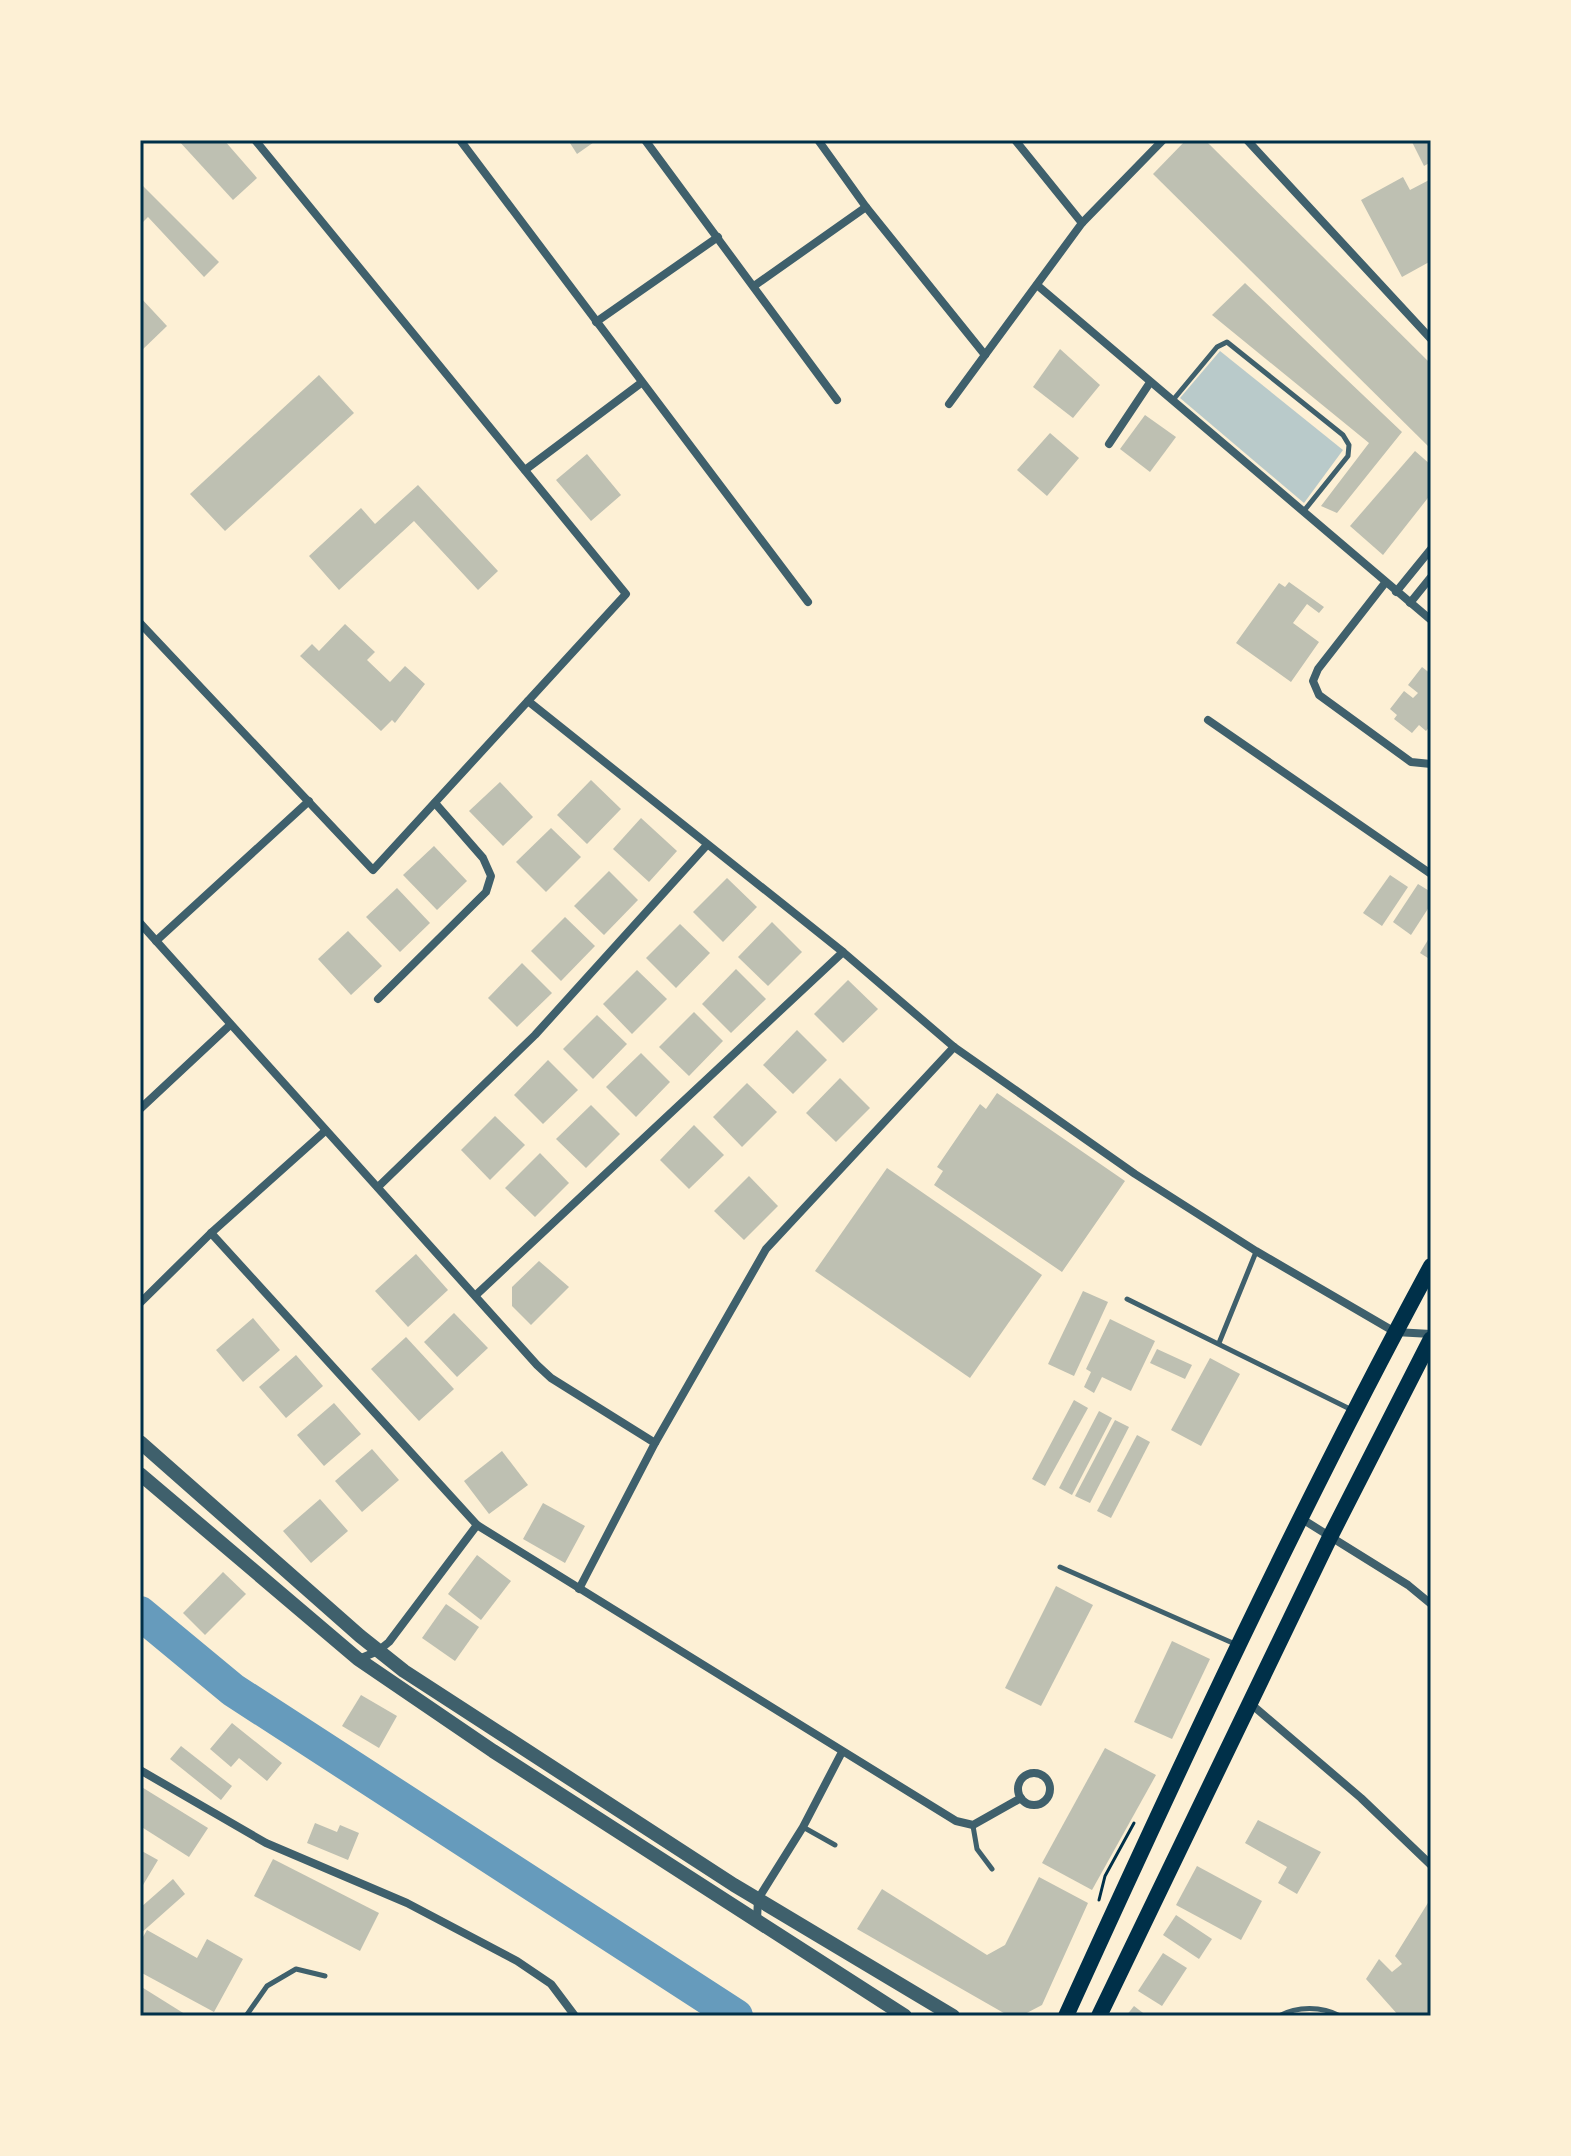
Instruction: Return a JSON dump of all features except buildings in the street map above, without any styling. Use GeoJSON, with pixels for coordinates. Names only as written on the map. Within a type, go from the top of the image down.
{"type":"FeatureCollection","features":[{"type":"Feature","properties":{"kind":"main road"},"geometry":{"type":"LineString","coordinates":[[1066,2016],[1354,1412],[1431,1266]]}},
{"type":"Feature","properties":{"kind":"main road"},"geometry":{"type":"LineString","coordinates":[[1099,2016],[1330,1537],[1431,1337]]}},
{"type":"Feature","properties":{"kind":"street"},"geometry":{"type":"LineString","coordinates":[[140,623],[373,870],[626,594],[255,140]]}},
{"type":"Feature","properties":{"kind":"street"},"geometry":{"type":"LineString","coordinates":[[460,140],[808,602]]}},
{"type":"Feature","properties":{"kind":"street"},"geometry":{"type":"LineString","coordinates":[[645,140],[837,400]]}},
{"type":"Feature","properties":{"kind":"street"},"geometry":{"type":"LineString","coordinates":[[818,140],[866,207],[985,355]]}},
{"type":"Feature","properties":{"kind":"street"},"geometry":{"type":"LineString","coordinates":[[1015,140],[1082,223]]}},
{"type":"Feature","properties":{"kind":"street"},"geometry":{"type":"LineString","coordinates":[[949,404],[1082,223],[1163,140]]}},
{"type":"Feature","properties":{"kind":"street"},"geometry":{"type":"LineString","coordinates":[[1247,140],[1431,339]]}},
{"type":"Feature","properties":{"kind":"street"},"geometry":{"type":"LineString","coordinates":[[754,286],[866,207]]}},
{"type":"Feature","properties":{"kind":"street"},"geometry":{"type":"LineString","coordinates":[[596,322],[718,237]]}},
{"type":"Feature","properties":{"kind":"street"},"geometry":{"type":"LineString","coordinates":[[1037,285],[1149,384],[1431,620]]}},
{"type":"Feature","properties":{"kind":"street"},"geometry":{"type":"LineString","coordinates":[[525,470],[641,383]]}},
{"type":"Feature","properties":{"kind":"street"},"geometry":{"type":"LineString","coordinates":[[1109,444],[1149,384]]}},
{"type":"Feature","properties":{"kind":"street"},"geometry":{"type":"LineString","coordinates":[[1396,592],[1431,549]]}},
{"type":"Feature","properties":{"kind":"street"},"geometry":{"type":"LineString","coordinates":[[1410,603],[1431,577]]}},
{"type":"Feature","properties":{"kind":"street"},"geometry":{"type":"LineString","coordinates":[[1385,583],[1318,669],[1313,681],[1319,695],[1411,762],[1431,764]]}},
{"type":"Feature","properties":{"kind":"street"},"geometry":{"type":"LineString","coordinates":[[528,701],[706,846],[843,952],[954,1047],[1135,1174],[1256,1251],[1395,1332],[1431,1337]]}},
{"type":"Feature","properties":{"kind":"street"},"geometry":{"type":"LineString","coordinates":[[1208,720],[1431,874]]}},
{"type":"Feature","properties":{"kind":"street"},"geometry":{"type":"LineString","coordinates":[[156,941],[309,801]]}},
{"type":"Feature","properties":{"kind":"street"},"geometry":{"type":"LineString","coordinates":[[378,999],[486,892],[491,876],[483,858],[435,803]]}},
{"type":"Feature","properties":{"kind":"street"},"geometry":{"type":"LineString","coordinates":[[378,1187],[535,1035],[706,846]]}},
{"type":"Feature","properties":{"kind":"street"},"geometry":{"type":"LineString","coordinates":[[140,923],[324,1132],[551,1378],[655,1443]]}},
{"type":"Feature","properties":{"kind":"street"},"geometry":{"type":"LineString","coordinates":[[476,1295],[843,952]]}},
{"type":"Feature","properties":{"kind":"street"},"geometry":{"type":"LineString","coordinates":[[140,1109],[230,1025]]}},
{"type":"Feature","properties":{"kind":"street"},"geometry":{"type":"LineString","coordinates":[[579,1589],[655,1443],[766,1249],[954,1047]]}},
{"type":"Feature","properties":{"kind":"street"},"geometry":{"type":"LineString","coordinates":[[140,1303],[211,1233],[324,1132]]}},
{"type":"Feature","properties":{"kind":"street"},"geometry":{"type":"LineString","coordinates":[[211,1233],[477,1525],[956,1821],[973,1825],[1021,1798]]}},
{"type":"Feature","properties":{"kind":"street"},"geometry":{"type":"LineString","coordinates":[[140,1442],[378,1651],[758,1899],[953,2016]]}},
{"type":"Feature","properties":{"kind":"street"},"geometry":{"type":"LineString","coordinates":[[140,1474],[358,1659],[493,1751],[905,2016]]}},
{"type":"Feature","properties":{"kind":"street"},"geometry":{"type":"LineString","coordinates":[[1302,1519],[1408,1585],[1431,1604]]}},
{"type":"Feature","properties":{"kind":"street"},"geometry":{"type":"LineString","coordinates":[[358,1659],[378,1651],[477,1525]]}},
{"type":"Feature","properties":{"kind":"street"},"geometry":{"type":"LineString","coordinates":[[1250,1704],[1361,1798],[1431,1865]]}},
{"type":"Feature","properties":{"kind":"street"},"geometry":{"type":"LineString","coordinates":[[757,1921],[758,1899],[803,1827],[842,1752]]}},
{"type":"Feature","properties":{"kind":"street"},"geometry":{"type":"LineString","coordinates":[[140,1770],[266,1843],[407,1903],[517,1961],[551,1984],[575,2016]]}},
{"type":"Feature","properties":{"kind":"street"},"geometry":{"type":"LineString","coordinates":[[1036,1773],[1047,1779],[1050,1791],[1044,1802],[1032,1805],[1021,1798],[1018,1786],[1025,1776],[1036,1773]]}},
{"type":"Feature","properties":{"kind":"lane"},"geometry":{"type":"LineString","coordinates":[[1172,402],[1217,347],[1227,342],[1343,435],[1349,445],[1348,456],[1303,512]]}},
{"type":"Feature","properties":{"kind":"lane"},"geometry":{"type":"LineString","coordinates":[[1219,1343],[1256,1251]]}},
{"type":"Feature","properties":{"kind":"lane"},"geometry":{"type":"LineString","coordinates":[[1127,1299],[1354,1412]]}},
{"type":"Feature","properties":{"kind":"lane"},"geometry":{"type":"LineString","coordinates":[[1060,1567],[1241,1647]]}},
{"type":"Feature","properties":{"kind":"lane"},"geometry":{"type":"LineString","coordinates":[[973,1825],[977,1849],[992,1869]]}},
{"type":"Feature","properties":{"kind":"lane"},"geometry":{"type":"LineString","coordinates":[[803,1827],[835,1845]]}},
{"type":"Feature","properties":{"kind":"lane"},"geometry":{"type":"LineString","coordinates":[[246,2016],[267,1986],[296,1969],[325,1976]]}},
{"type":"Feature","properties":{"kind":"lane"},"geometry":{"type":"LineString","coordinates":[[1279,2016],[1292,2009],[1330,2011],[1340,2016]]}},
{"type":"Feature","properties":{"kind":"shaded area"},"geometry":{"type":"Polygon","coordinates":[[[1220,351],[1343,450],[1304,503],[1180,398],[1220,351]]]}},
{"type":"Feature","properties":{"kind":"waterway"},"geometry":{"type":"LineString","coordinates":[[140,1613],[233,1690],[736,2016]]}}]}
